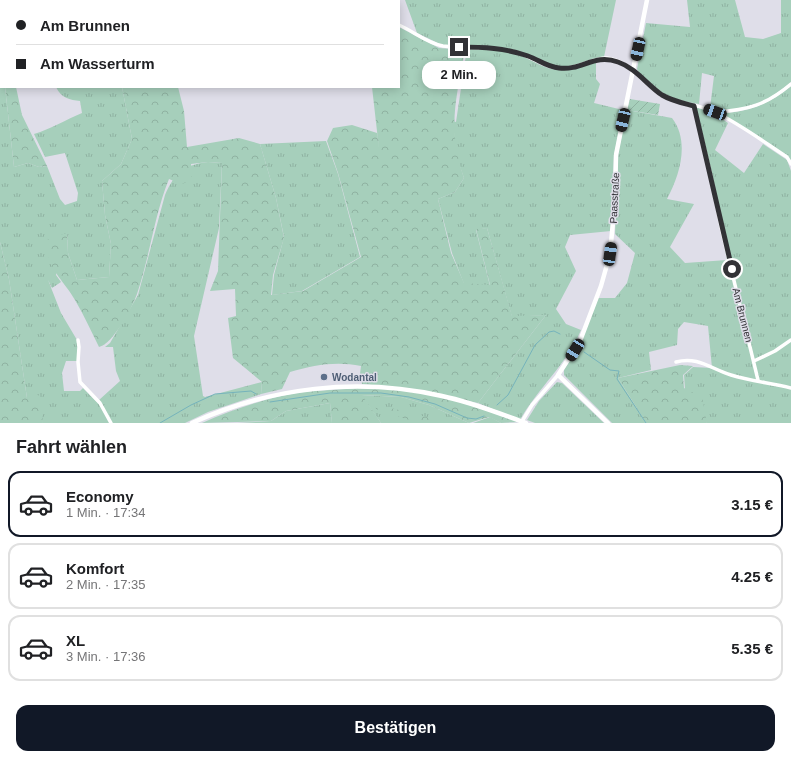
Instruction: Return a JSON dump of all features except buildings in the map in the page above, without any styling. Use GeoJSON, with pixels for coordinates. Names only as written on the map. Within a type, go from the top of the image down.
{"type":"FeatureCollection","features":[{"type":"Feature","properties":{"kind":"street","name":"Paasstraße"},"geometry":{"type":"LineString","coordinates":[[521,423],[528,411],[558,375],[580,341],[605,274],[610,254],[615,200],[616,155],[648,0]]}},
{"type":"Feature","properties":{"kind":"street"},"geometry":{"type":"LineString","coordinates":[[400,26],[426,40],[442,46],[487,47],[513,51],[530,56],[549,67],[570,68],[606,58],[634,70],[648,85],[663,96],[715,112],[787,157],[791,164]]}},
{"type":"Feature","properties":{"kind":"street"},"geometry":{"type":"LineString","coordinates":[[715,112],[742,110],[754,106],[780,94],[791,84]]}},
{"type":"Feature","properties":{"kind":"street","name":"Am Brunnen"},"geometry":{"type":"LineString","coordinates":[[694,106],[710,172],[721,228],[758,380]]}},
{"type":"Feature","properties":{"kind":"street"},"geometry":{"type":"LineString","coordinates":[[78,340],[80,347],[78,362],[80,382],[100,403],[112,423]]}},
{"type":"Feature","properties":{"kind":"street"},"geometry":{"type":"LineString","coordinates":[[754,361],[775,351],[791,340]]}},
{"type":"Feature","properties":{"kind":"street"},"geometry":{"type":"LineString","coordinates":[[676,362],[685,359],[698,361],[732,375],[791,388]]}},
{"type":"Feature","properties":{"kind":"street"},"geometry":{"type":"LineString","coordinates":[[558,375],[608,423]]}},
{"type":"Feature","properties":{"kind":"street"},"geometry":{"type":"LineString","coordinates":[[192,423],[217,411],[285,392],[357,385],[414,391],[442,396],[482,407],[526,423]]}},
{"type":"Feature","properties":{"kind":"green space"},"geometry":{"type":"Polygon","coordinates":[[[405,0],[616,0],[604,57],[570,67],[549,66],[531,56],[513,50],[488,46],[442,45],[417,33],[405,0]]]}},
{"type":"Feature","properties":{"kind":"green space"},"geometry":{"type":"Polygon","coordinates":[[[687,0],[735,0],[745,37],[763,39],[781,33],[781,0],[791,0],[791,82],[764,101],[753,106],[731,111],[720,111],[710,108],[714,76],[702,73],[699,104],[690,103],[672,97],[655,89],[642,77],[637,69],[646,23],[690,27],[687,0]]]}},
{"type":"Feature","properties":{"kind":"green space"},"geometry":{"type":"Polygon","coordinates":[[[400,28],[439,48],[465,50],[456,99],[454,129],[459,160],[464,178],[455,192],[438,199],[451,253],[464,283],[490,285],[476,229],[487,228],[512,316],[546,315],[478,403],[413,389],[362,384],[360,374],[361,366],[343,364],[308,367],[290,372],[282,389],[261,394],[262,382],[233,358],[228,318],[236,316],[235,289],[210,291],[218,271],[222,163],[208,162],[191,164],[192,181],[181,184],[169,179],[135,300],[116,333],[99,347],[70,292],[51,265],[47,248],[48,238],[67,233],[68,253],[77,280],[109,277],[111,244],[105,215],[102,181],[121,164],[132,139],[122,88],[178,88],[184,111],[187,147],[239,138],[260,144],[276,198],[284,238],[273,275],[271,295],[303,291],[361,257],[338,173],[327,141],[333,128],[352,125],[377,133],[379,149],[372,88],[400,88],[400,28]]]}},
{"type":"Feature","properties":{"kind":"green space"},"geometry":{"type":"Polygon","coordinates":[[[467,48],[508,51],[542,66],[560,70],[596,62],[596,79],[600,84],[594,103],[623,110],[614,156],[611,231],[570,235],[565,247],[576,271],[556,309],[566,324],[581,330],[568,354],[527,408],[520,420],[478,403],[546,315],[512,317],[487,228],[476,230],[490,286],[464,284],[452,253],[438,199],[455,192],[464,178],[456,155],[453,121],[456,122],[467,48]]]}},
{"type":"Feature","properties":{"kind":"green space"},"geometry":{"type":"Polygon","coordinates":[[[791,86],[791,160],[722,114],[759,106],[776,97],[791,86]]]}},
{"type":"Feature","properties":{"kind":"green space"},"geometry":{"type":"Polygon","coordinates":[[[0,88],[5,88],[14,167],[28,163],[39,167],[47,166],[60,199],[65,205],[77,201],[78,193],[65,153],[45,157],[34,134],[82,113],[80,101],[66,98],[60,94],[56,88],[122,88],[132,139],[121,164],[102,181],[105,215],[111,244],[109,277],[77,280],[68,253],[67,233],[56,275],[61,282],[52,288],[48,280],[61,313],[77,340],[77,361],[66,361],[62,373],[64,391],[80,391],[83,388],[101,406],[110,423],[43,423],[27,398],[9,279],[0,242],[0,88]]]}},
{"type":"Feature","properties":{"kind":"green space"},"geometry":{"type":"Polygon","coordinates":[[[5,88],[16,88],[22,115],[47,166],[39,167],[28,163],[14,167],[5,88]]]}},
{"type":"Feature","properties":{"kind":"green space"},"geometry":{"type":"Polygon","coordinates":[[[630,99],[660,104],[658,115],[627,110],[630,99]]]}},
{"type":"Feature","properties":{"kind":"green space"},"geometry":{"type":"Polygon","coordinates":[[[696,107],[715,114],[728,123],[715,150],[744,173],[763,144],[787,160],[791,171],[791,423],[707,423],[685,389],[684,375],[693,367],[712,368],[708,326],[684,322],[678,329],[677,345],[649,352],[651,370],[618,378],[646,423],[612,423],[564,375],[564,370],[581,343],[598,298],[615,298],[627,283],[635,253],[615,234],[618,154],[627,110],[672,118],[681,137],[682,147],[679,169],[672,190],[667,199],[694,204],[670,247],[685,263],[727,260],[696,107]]]}},
{"type":"Feature","properties":{"kind":"green space"},"geometry":{"type":"Polygon","coordinates":[[[326,141],[338,174],[360,257],[302,291],[272,295],[274,275],[284,237],[276,198],[260,144],[326,141]]]}},
{"type":"Feature","properties":{"kind":"green space"},"geometry":{"type":"Polygon","coordinates":[[[200,163],[222,163],[219,228],[194,336],[203,396],[205,397],[262,382],[261,394],[208,412],[185,423],[112,423],[99,400],[120,381],[116,371],[113,347],[105,347],[110,343],[138,295],[165,195],[169,187],[177,175],[186,168],[200,163]]]}},
{"type":"Feature","properties":{"kind":"green space"},"geometry":{"type":"Polygon","coordinates":[[[0,242],[9,279],[27,398],[40,395],[43,423],[0,423],[0,242]]]}},
{"type":"Feature","properties":{"kind":"green space"},"geometry":{"type":"Polygon","coordinates":[[[680,365],[693,366],[683,375],[684,388],[702,397],[707,423],[646,423],[618,378],[680,365]]]}},
{"type":"Feature","properties":{"kind":"green space"},"geometry":{"type":"Polygon","coordinates":[[[557,382],[562,383],[604,423],[535,423],[527,420],[539,401],[557,382]]]}},
{"type":"Feature","properties":{"kind":"green space"},"geometry":{"type":"Polygon","coordinates":[[[357,388],[392,389],[428,394],[519,422],[501,423],[489,417],[469,423],[429,405],[401,397],[362,395],[381,423],[332,423],[330,403],[286,411],[271,421],[202,423],[248,405],[284,395],[311,391],[357,388]]]}},
{"type":"Feature","properties":{"kind":"green space"},"geometry":{"type":"Polygon","coordinates":[[[361,395],[401,397],[429,405],[469,423],[381,423],[361,395]]]}},
{"type":"Feature","properties":{"kind":"green space"},"geometry":{"type":"Polygon","coordinates":[[[330,403],[332,423],[237,423],[271,421],[286,411],[330,403]]]}},
{"type":"Feature","properties":{"kind":"green space"},"geometry":{"type":"Polygon","coordinates":[[[375,404],[430,418],[441,423],[418,423],[376,409],[375,404]]]}},
{"type":"Feature","properties":{"kind":"green space"},"geometry":{"type":"Polygon","coordinates":[[[490,417],[501,423],[473,423],[490,417]]]}},
{"type":"Feature","properties":{"kind":"waterway"},"geometry":{"type":"LineString","coordinates":[[497,405],[508,395],[535,345],[549,332],[554,331],[560,334]]}},
{"type":"Feature","properties":{"kind":"waterway"},"geometry":{"type":"LineString","coordinates":[[584,352],[610,370],[619,371],[617,379],[646,423]]}},
{"type":"Feature","properties":{"kind":"waterway"},"geometry":{"type":"LineString","coordinates":[[160,423],[191,405],[215,394],[251,391],[256,394]]}},
{"type":"Feature","properties":{"kind":"waterway"},"geometry":{"type":"LineString","coordinates":[[270,402],[330,393],[381,393],[409,397],[435,404],[467,418],[476,419],[484,416]]}},
{"type":"Feature","properties":{"kind":"place","name":"Wodantal"},"geometry":{"type":"Point","coordinates":[324,377]}},
{"type":"Feature","properties":{"kind":"route"},"geometry":{"type":"LineString","coordinates":[[459,47],[487,47],[513,51],[530,56],[549,67],[560,69],[570,68],[606,58],[634,70],[648,85],[663,96],[694,106],[714,189],[721,228],[732,269]]}}]}
